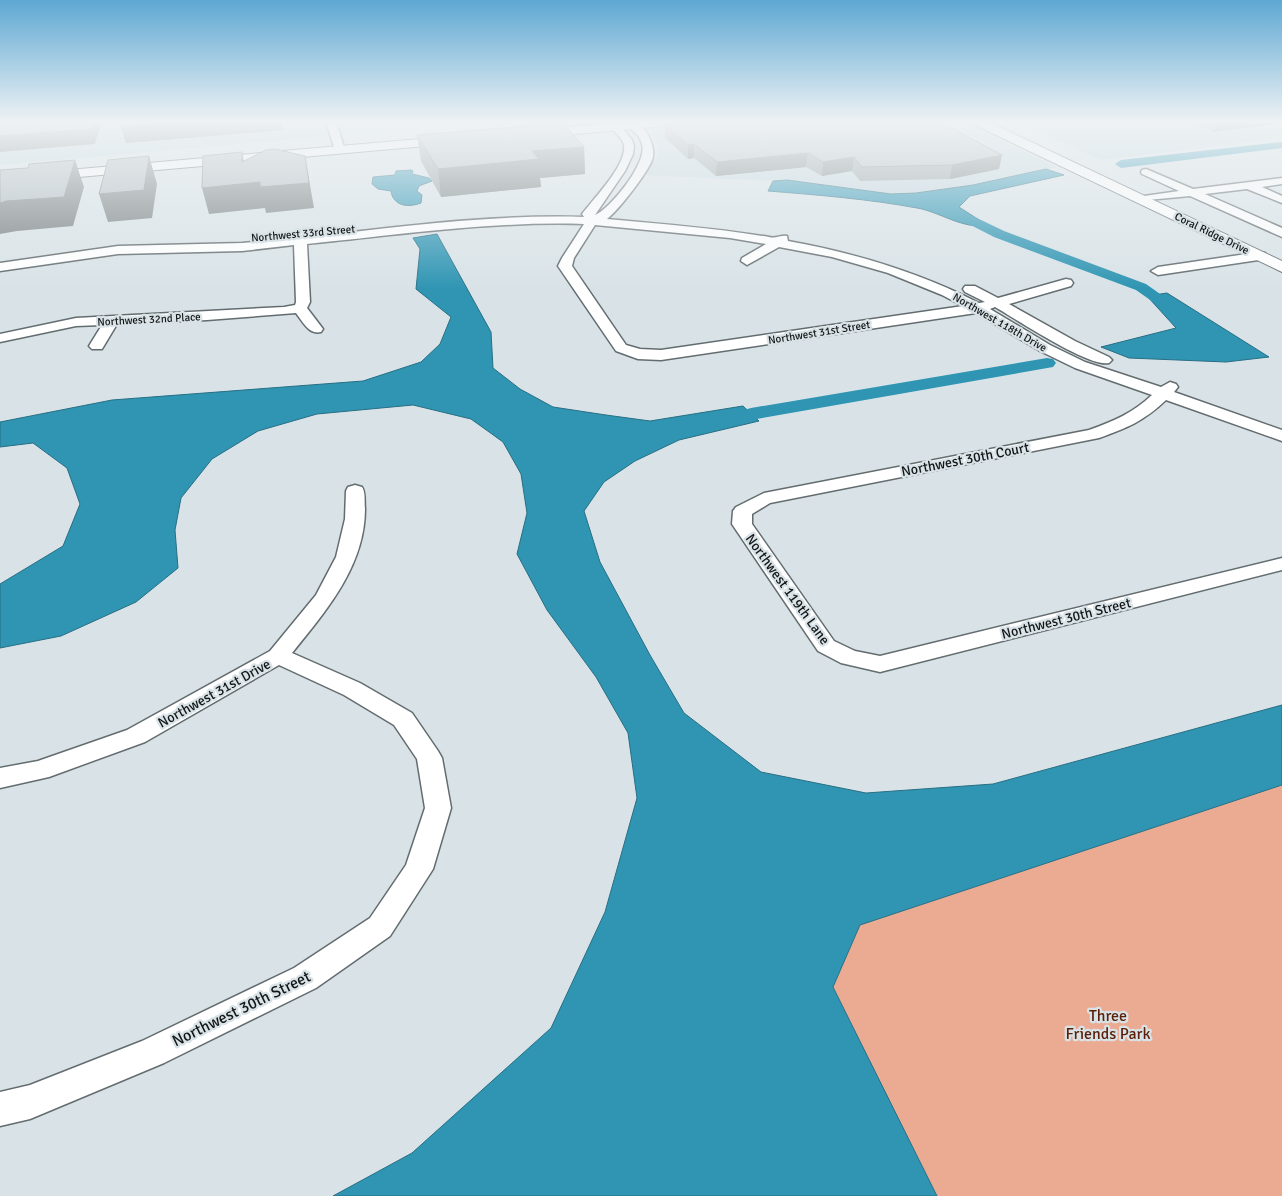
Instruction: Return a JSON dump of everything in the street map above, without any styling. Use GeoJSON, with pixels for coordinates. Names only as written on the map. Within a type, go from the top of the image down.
{"type":"FeatureCollection","features":[{"type":"Feature","properties":{"kind":"main road"},"geometry":{"type":"LineString","coordinates":[[0,180],[22,178]]}},
{"type":"Feature","properties":{"kind":"main road","name":"Coral Ridge Drive"},"geometry":{"type":"LineString","coordinates":[[1096,178],[1282,267]]}},
{"type":"Feature","properties":{"kind":"main road","name":"Coral Ridge Drive"},"geometry":{"type":"LineString","coordinates":[[1122,178],[1282,253]]}},
{"type":"Feature","properties":{"kind":"street"},"geometry":{"type":"LineString","coordinates":[[590,217],[615,178]]}},
{"type":"Feature","properties":{"kind":"street"},"geometry":{"type":"LineString","coordinates":[[606,214],[634,178]]}},
{"type":"Feature","properties":{"kind":"street"},"geometry":{"type":"LineString","coordinates":[[1159,178],[1282,233]]}},
{"type":"Feature","properties":{"kind":"street"},"geometry":{"type":"LineString","coordinates":[[1140,199],[1282,181]]}},
{"type":"Feature","properties":{"kind":"street"},"geometry":{"type":"LineString","coordinates":[[1248,186],[1282,200]]}},
{"type":"Feature","properties":{"kind":"street","name":"Northwest 33rd Street"},"geometry":{"type":"LineString","coordinates":[[0,258],[88,249],[300,238],[505,221],[590,217],[606,214]]}},
{"type":"Feature","properties":{"kind":"street","name":"Northwest 118th Drive"},"geometry":{"type":"LineString","coordinates":[[606,214],[734,226],[791,234],[848,246],[908,264],[1000,302],[1087,353],[1282,436]]}},
{"type":"Feature","properties":{"kind":"street","name":"Northwest 118th Drive"},"geometry":{"type":"LineString","coordinates":[[590,217],[730,234],[779,242],[834,253],[893,270],[947,292],[1045,348],[1080,365],[1248,407],[1282,420]]}},
{"type":"Feature","properties":{"kind":"street","name":"Northwest 31st Street"},"geometry":{"type":"LineString","coordinates":[[590,217],[565,266],[568,274],[621,348],[638,354],[661,355],[978,308],[1066,283]]}},
{"type":"Feature","properties":{"kind":"street"},"geometry":{"type":"LineString","coordinates":[[747,261],[791,234]]}},
{"type":"Feature","properties":{"kind":"street"},"geometry":{"type":"LineString","coordinates":[[300,238],[303,302],[300,308],[316,329]]}},
{"type":"Feature","properties":{"kind":"street","name":"Northwest 33rd Street"},"geometry":{"type":"LineString","coordinates":[[0,267],[88,249]]}},
{"type":"Feature","properties":{"kind":"street"},"geometry":{"type":"LineString","coordinates":[[1158,271],[1260,256]]}},
{"type":"Feature","properties":{"kind":"street","name":"Northwest 32nd Place"},"geometry":{"type":"LineString","coordinates":[[0,338],[76,322],[265,312],[300,308]]}},
{"type":"Feature","properties":{"kind":"street"},"geometry":{"type":"LineString","coordinates":[[97,346],[112,321]]}},
{"type":"Feature","properties":{"kind":"street","name":"Northwest 30th Court"},"geometry":{"type":"LineString","coordinates":[[743,511],[764,499],[1093,434],[1123,424],[1144,412],[1168,388]]}},
{"type":"Feature","properties":{"kind":"street","name":"Northwest 31st Drive"},"geometry":{"type":"LineString","coordinates":[[0,778],[40,770],[136,736],[278,656],[325,598],[346,557],[355,519],[355,491]]}},
{"type":"Feature","properties":{"kind":"street","name":"Northwest 119th Lane"},"geometry":{"type":"LineString","coordinates":[[743,511],[742,524],[826,646],[849,658]]}},
{"type":"Feature","properties":{"kind":"street","name":"Northwest 30th Street"},"geometry":{"type":"LineString","coordinates":[[849,658],[880,664],[1282,564]]}},
{"type":"Feature","properties":{"kind":"street","name":"Northwest 30th Street"},"geometry":{"type":"LineString","coordinates":[[0,1109],[30,1102],[153,1052],[305,978],[380,927],[419,869],[438,808],[429,758],[403,719],[352,689],[278,656]]}},
{"type":"Feature","properties":{"kind":"shaded area"},"geometry":{"type":"Polygon","coordinates":[[[704,178],[1007,178],[973,185],[916,193],[891,194],[787,180],[704,178]]]}},
{"type":"Feature","properties":{"kind":"green space","name":"Three Friends Park"},"geometry":{"type":"Polygon","coordinates":[[[1282,785],[1282,1196],[936,1196],[833,987],[860,925],[1282,785]]]}},
{"type":"Feature","properties":{"kind":"water"},"geometry":{"type":"Polygon","coordinates":[[[373,178],[428,178],[432,181],[419,186],[417,191],[422,195],[421,203],[411,205],[398,203],[392,196],[391,191],[378,189],[372,184],[373,178]]]}},
{"type":"Feature","properties":{"kind":"water"},"geometry":{"type":"Polygon","coordinates":[[[1006,178],[1051,178],[970,196],[959,207],[987,225],[978,226],[961,223],[926,210],[899,205],[768,191],[773,181],[787,180],[891,194],[916,193],[973,185],[1006,178]]]}},
{"type":"Feature","properties":{"kind":"water"},"geometry":{"type":"Polygon","coordinates":[[[437,234],[491,332],[493,368],[520,389],[553,407],[650,421],[743,406],[759,421],[679,440],[635,461],[604,482],[584,511],[600,562],[650,655],[684,713],[761,772],[866,793],[993,784],[1282,705],[1282,785],[860,925],[833,987],[937,1196],[333,1196],[412,1153],[551,1028],[605,912],[637,798],[628,733],[596,677],[547,610],[517,554],[527,513],[521,474],[503,442],[471,419],[413,405],[317,414],[258,431],[212,459],[181,498],[175,530],[178,568],[136,602],[61,636],[0,648],[0,584],[63,546],[80,504],[67,468],[33,443],[0,447],[0,422],[112,400],[363,381],[421,362],[440,344],[451,317],[416,289],[420,249],[413,238],[437,234]]]}},
{"type":"Feature","properties":{"kind":"water"},"geometry":{"type":"Polygon","coordinates":[[[1167,293],[1269,357],[1226,362],[1129,358],[1101,347],[1176,328],[1147,296],[1167,293]]]}},
{"type":"Feature","properties":{"kind":"building"},"geometry":{"type":"Polygon","coordinates":[[[0,178],[70,178],[64,197],[0,203],[0,178]]]}},
{"type":"Feature","properties":{"kind":"building"},"geometry":{"type":"Polygon","coordinates":[[[103,178],[146,178],[144,190],[99,194],[103,178]]]}},
{"type":"Feature","properties":{"kind":"building"},"geometry":{"type":"Polygon","coordinates":[[[202,178],[308,178],[309,183],[260,187],[260,182],[202,188],[202,178]]]}},
{"type":"Feature","properties":{"kind":"waterway"},"geometry":{"type":"LineString","coordinates":[[956,212],[999,234],[1141,287],[1179,313]]}},
{"type":"Feature","properties":{"kind":"waterway"},"geometry":{"type":"LineString","coordinates":[[751,414],[1047,363]]}}]}
